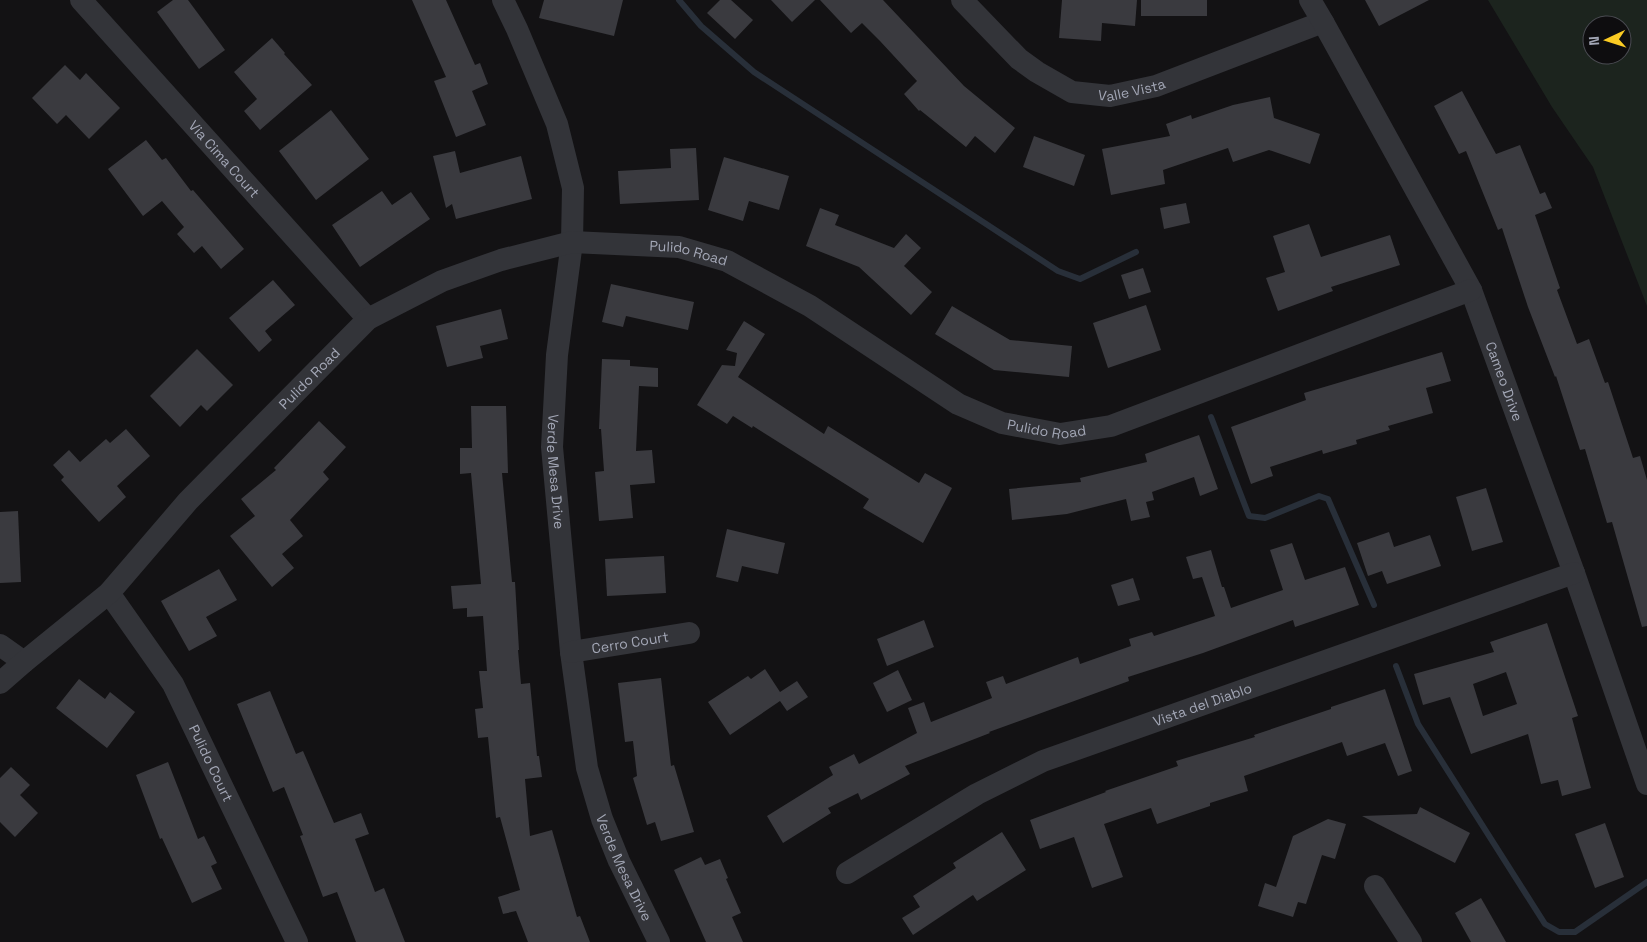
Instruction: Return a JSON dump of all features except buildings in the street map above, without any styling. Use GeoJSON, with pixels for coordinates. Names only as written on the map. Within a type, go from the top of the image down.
{"type":"FeatureCollection","features":[{"type":"Feature","properties":{"kind":"street","name":"Via Cima Court"},"geometry":{"type":"LineString","coordinates":[[81,0],[368,319]]}},
{"type":"Feature","properties":{"kind":"street","name":"Verde Mesa Drive"},"geometry":{"type":"LineString","coordinates":[[503,0],[557,124],[572,188],[572,242],[557,355],[552,448],[571,652],[587,768],[602,819],[619,862],[659,942]]}},
{"type":"Feature","properties":{"kind":"street","name":"Valle Vista"},"geometry":{"type":"LineString","coordinates":[[962,0],[1019,59],[1037,72],[1072,92],[1110,96],[1156,86],[1324,22]]}},
{"type":"Feature","properties":{"kind":"street","name":"Cameo Drive"},"geometry":{"type":"LineString","coordinates":[[1310,0],[1324,22],[1471,290],[1574,573],[1647,784]]}},
{"type":"Feature","properties":{"kind":"street","name":"Pulido Road"},"geometry":{"type":"LineString","coordinates":[[0,683],[109,593],[188,501],[368,319],[442,281],[501,260],[572,242],[679,247],[727,261],[810,306],[958,404],[1002,423],[1060,434],[1111,426],[1471,290]]}},
{"type":"Feature","properties":{"kind":"street","name":"Vista del Diablo"},"geometry":{"type":"LineString","coordinates":[[847,873],[977,794],[1043,761],[1574,573]]}},
{"type":"Feature","properties":{"kind":"street","name":"Pulido Court"},"geometry":{"type":"LineString","coordinates":[[109,593],[173,684],[297,942]]}},
{"type":"Feature","properties":{"kind":"street","name":"Cerro Court"},"geometry":{"type":"LineString","coordinates":[[571,652],[689,633]]}},
{"type":"Feature","properties":{"kind":"street"},"geometry":{"type":"LineString","coordinates":[[0,645],[24,662]]}},
{"type":"Feature","properties":{"kind":"street"},"geometry":{"type":"LineString","coordinates":[[1374,886],[1411,942]]}},
{"type":"Feature","properties":{"kind":"shaded area"},"geometry":{"type":"Polygon","coordinates":[[[1488,0],[1647,0],[1647,306],[1593,167],[1552,107],[1488,0]]]}},
{"type":"Feature","properties":{"kind":"waterway"},"geometry":{"type":"LineString","coordinates":[[679,0],[701,26],[754,72],[1058,271],[1080,279],[1136,252]]}},
{"type":"Feature","properties":{"kind":"waterway"},"geometry":{"type":"LineString","coordinates":[[1211,417],[1249,516],[1265,518],[1319,496],[1328,499],[1374,605]]}},
{"type":"Feature","properties":{"kind":"waterway"},"geometry":{"type":"LineString","coordinates":[[1396,666],[1418,724],[1545,924],[1559,932],[1575,932],[1647,882]]}}]}
